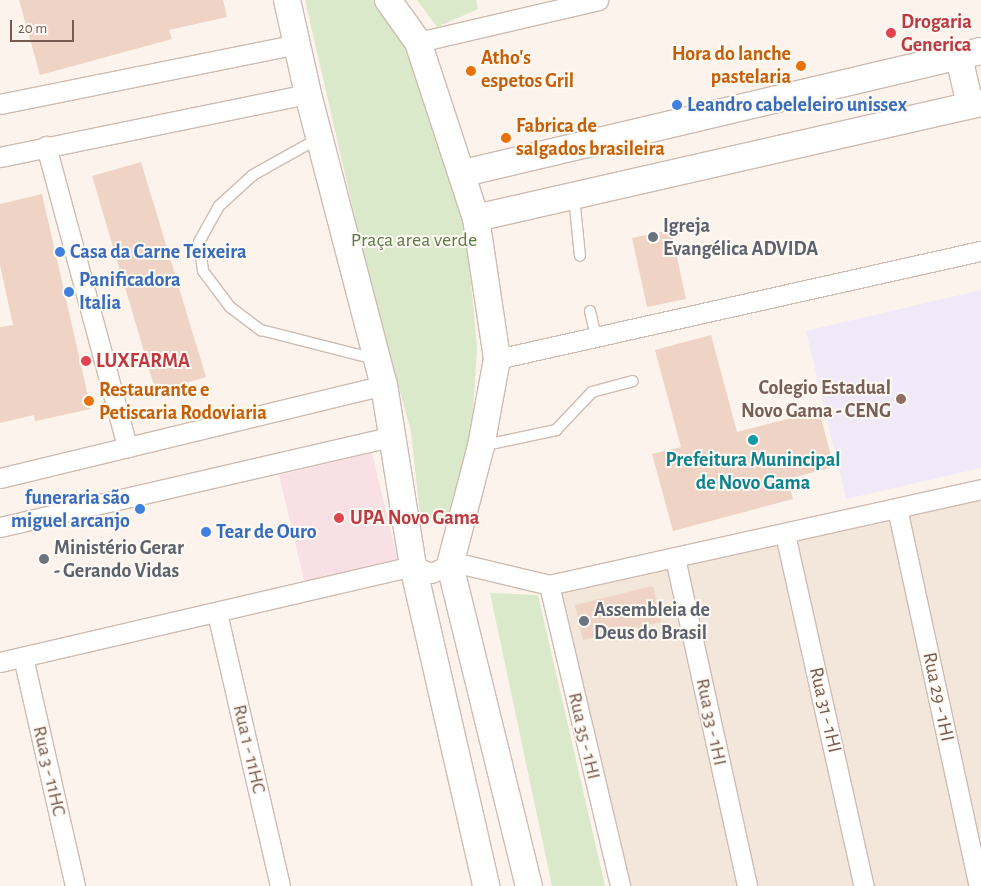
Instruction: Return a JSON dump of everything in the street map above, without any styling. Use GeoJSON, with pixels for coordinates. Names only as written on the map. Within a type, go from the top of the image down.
{"type":"FeatureCollection","features":[{"type":"Feature","properties":{"kind":"street"},"geometry":{"type":"LineString","coordinates":[[287,0],[308,94],[384,385],[394,436],[413,566],[486,886]]}},
{"type":"Feature","properties":{"kind":"street"},"geometry":{"type":"LineString","coordinates":[[388,0],[418,42],[464,173],[476,218],[497,359],[481,446],[450,565],[529,886]]}},
{"type":"Feature","properties":{"kind":"street"},"geometry":{"type":"LineString","coordinates":[[418,42],[598,0]]}},
{"type":"Feature","properties":{"kind":"street"},"geometry":{"type":"LineString","coordinates":[[0,104],[297,44]]}},
{"type":"Feature","properties":{"kind":"street"},"geometry":{"type":"LineString","coordinates":[[464,173],[970,54],[975,104],[476,218]]}},
{"type":"Feature","properties":{"kind":"street"},"geometry":{"type":"LineString","coordinates":[[0,157],[46,146],[308,94]]}},
{"type":"Feature","properties":{"kind":"street"},"geometry":{"type":"LineString","coordinates":[[46,146],[127,447]]}},
{"type":"Feature","properties":{"kind":"street"},"geometry":{"type":"LineString","coordinates":[[497,359],[981,251]]}},
{"type":"Feature","properties":{"kind":"street"},"geometry":{"type":"LineString","coordinates":[[0,478],[384,385]]}},
{"type":"Feature","properties":{"kind":"street"},"geometry":{"type":"LineString","coordinates":[[0,527],[394,436]]}},
{"type":"Feature","properties":{"kind":"street"},"geometry":{"type":"LineString","coordinates":[[0,662],[413,566],[431,573],[450,565],[487,568],[549,585],[981,489]]}},
{"type":"Feature","properties":{"kind":"street","name":"Rua 29 - 1HI"},"geometry":{"type":"LineString","coordinates":[[896,508],[979,886]]}},
{"type":"Feature","properties":{"kind":"street","name":"Rua 31 - 1HI"},"geometry":{"type":"LineString","coordinates":[[785,534],[864,886]]}},
{"type":"Feature","properties":{"kind":"street","name":"Rua 33 - 1HI"},"geometry":{"type":"LineString","coordinates":[[675,558],[747,886]]}},
{"type":"Feature","properties":{"kind":"street","name":"Rua 35 - 1HI"},"geometry":{"type":"LineString","coordinates":[[549,585],[620,886]]}},
{"type":"Feature","properties":{"kind":"street","name":"Rua 1 - 11HC"},"geometry":{"type":"LineString","coordinates":[[217,613],[280,886]]}},
{"type":"Feature","properties":{"kind":"street","name":"Rua 3 - 11HC"},"geometry":{"type":"LineString","coordinates":[[23,657],[75,886]]}},
{"type":"Feature","properties":{"kind":"lane"},"geometry":{"type":"LineString","coordinates":[[320,138],[253,175],[219,206],[199,242],[203,272],[230,307],[261,330],[377,359]]}},
{"type":"Feature","properties":{"kind":"lane"},"geometry":{"type":"LineString","coordinates":[[574,196],[580,256]]}},
{"type":"Feature","properties":{"kind":"lane"},"geometry":{"type":"LineString","coordinates":[[590,311],[596,337]]}},
{"type":"Feature","properties":{"kind":"lane"},"geometry":{"type":"LineString","coordinates":[[481,446],[556,430],[592,392],[633,381]]}},
{"type":"Feature","properties":{"kind":"shaded area","name":"Colegio Estadual Novo Gama - CENG"},"geometry":{"type":"Polygon","coordinates":[[[981,290],[981,468],[846,499],[806,331],[981,290]]]}},
{"type":"Feature","properties":{"kind":"shaded area","name":"UPA Novo Gama"},"geometry":{"type":"Polygon","coordinates":[[[372,453],[398,561],[305,584],[279,475],[372,453]]]}},
{"type":"Feature","properties":{"kind":"shaded area"},"geometry":{"type":"Polygon","coordinates":[[[981,487],[981,886],[619,886],[550,586],[981,487]]]}},
{"type":"Feature","properties":{"kind":"green space","name":"Praça area verde"},"geometry":{"type":"Polygon","coordinates":[[[305,0],[378,0],[411,54],[440,126],[467,238],[477,348],[471,446],[450,523],[435,520],[421,524],[411,432],[365,261],[305,0]]]}},
{"type":"Feature","properties":{"kind":"green space"},"geometry":{"type":"Polygon","coordinates":[[[417,0],[476,0],[478,9],[437,27],[417,0]]]}},
{"type":"Feature","properties":{"kind":"green space"},"geometry":{"type":"Polygon","coordinates":[[[490,593],[538,595],[605,886],[552,886],[490,593]]]}},
{"type":"Feature","properties":{"kind":"building"},"geometry":{"type":"Polygon","coordinates":[[[19,0],[223,0],[227,17],[169,30],[172,39],[40,75],[19,0]]]}},
{"type":"Feature","properties":{"kind":"building"},"geometry":{"type":"Polygon","coordinates":[[[141,162],[206,377],[156,392],[92,176],[141,162]]]}},
{"type":"Feature","properties":{"kind":"building"},"geometry":{"type":"Polygon","coordinates":[[[42,194],[91,409],[35,421],[34,415],[0,423],[0,327],[13,325],[0,265],[0,204],[42,194]]]}},
{"type":"Feature","properties":{"kind":"building"},"geometry":{"type":"Polygon","coordinates":[[[671,230],[686,299],[647,307],[632,238],[671,230]]]}},
{"type":"Feature","properties":{"kind":"building","name":"Prefeitura Munincipal de Novo Gama"},"geometry":{"type":"Polygon","coordinates":[[[711,335],[737,432],[819,411],[834,467],[787,479],[793,499],[673,531],[652,454],[681,447],[655,350],[711,335]]]}},
{"type":"Feature","properties":{"kind":"building"},"geometry":{"type":"Polygon","coordinates":[[[653,586],[661,622],[583,640],[575,605],[653,586]]]}},
{"type":"Feature","properties":{"kind":"place","name":"Drogaria Generica"},"geometry":{"type":"Point","coordinates":[891,33]}},
{"type":"Feature","properties":{"kind":"place","name":"Hora do lanche pastelaria"},"geometry":{"type":"Point","coordinates":[801,66]}},
{"type":"Feature","properties":{"kind":"place","name":"Atho's espetos Gril"},"geometry":{"type":"Point","coordinates":[471,71]}},
{"type":"Feature","properties":{"kind":"place","name":"Leandro cabeleleiro unissex"},"geometry":{"type":"Point","coordinates":[677,105]}},
{"type":"Feature","properties":{"kind":"place","name":"Fabrica de salgados brasileira"},"geometry":{"type":"Point","coordinates":[506,138]}},
{"type":"Feature","properties":{"kind":"place","name":"Igreja Evangélica ADVIDA"},"geometry":{"type":"Point","coordinates":[653,237]}},
{"type":"Feature","properties":{"kind":"place","name":"Casa da Carne Teixeira"},"geometry":{"type":"Point","coordinates":[60,252]}},
{"type":"Feature","properties":{"kind":"place","name":"Panificadora Italia"},"geometry":{"type":"Point","coordinates":[69,292]}},
{"type":"Feature","properties":{"kind":"place","name":"LUXFARMA"},"geometry":{"type":"Point","coordinates":[86,361]}},
{"type":"Feature","properties":{"kind":"place","name":"Colegio Estadual Novo Gama - CENG"},"geometry":{"type":"Point","coordinates":[901,399]}},
{"type":"Feature","properties":{"kind":"place","name":"Restaurante e Petiscaria Rodoviaria"},"geometry":{"type":"Point","coordinates":[89,401]}},
{"type":"Feature","properties":{"kind":"place","name":"Prefeitura Munincipal de Novo Gama"},"geometry":{"type":"Point","coordinates":[753,440]}},
{"type":"Feature","properties":{"kind":"place","name":"funeraria são miguel arcanjo"},"geometry":{"type":"Point","coordinates":[140,509]}},
{"type":"Feature","properties":{"kind":"place","name":"UPA Novo Gama"},"geometry":{"type":"Point","coordinates":[339,518]}},
{"type":"Feature","properties":{"kind":"place","name":"Tear de Ouro"},"geometry":{"type":"Point","coordinates":[206,532]}},
{"type":"Feature","properties":{"kind":"place","name":"Ministério Gerar - Gerando Vidas"},"geometry":{"type":"Point","coordinates":[44,559]}},
{"type":"Feature","properties":{"kind":"place","name":"Assembleia de Deus do Brasil"},"geometry":{"type":"Point","coordinates":[584,621]}}]}
